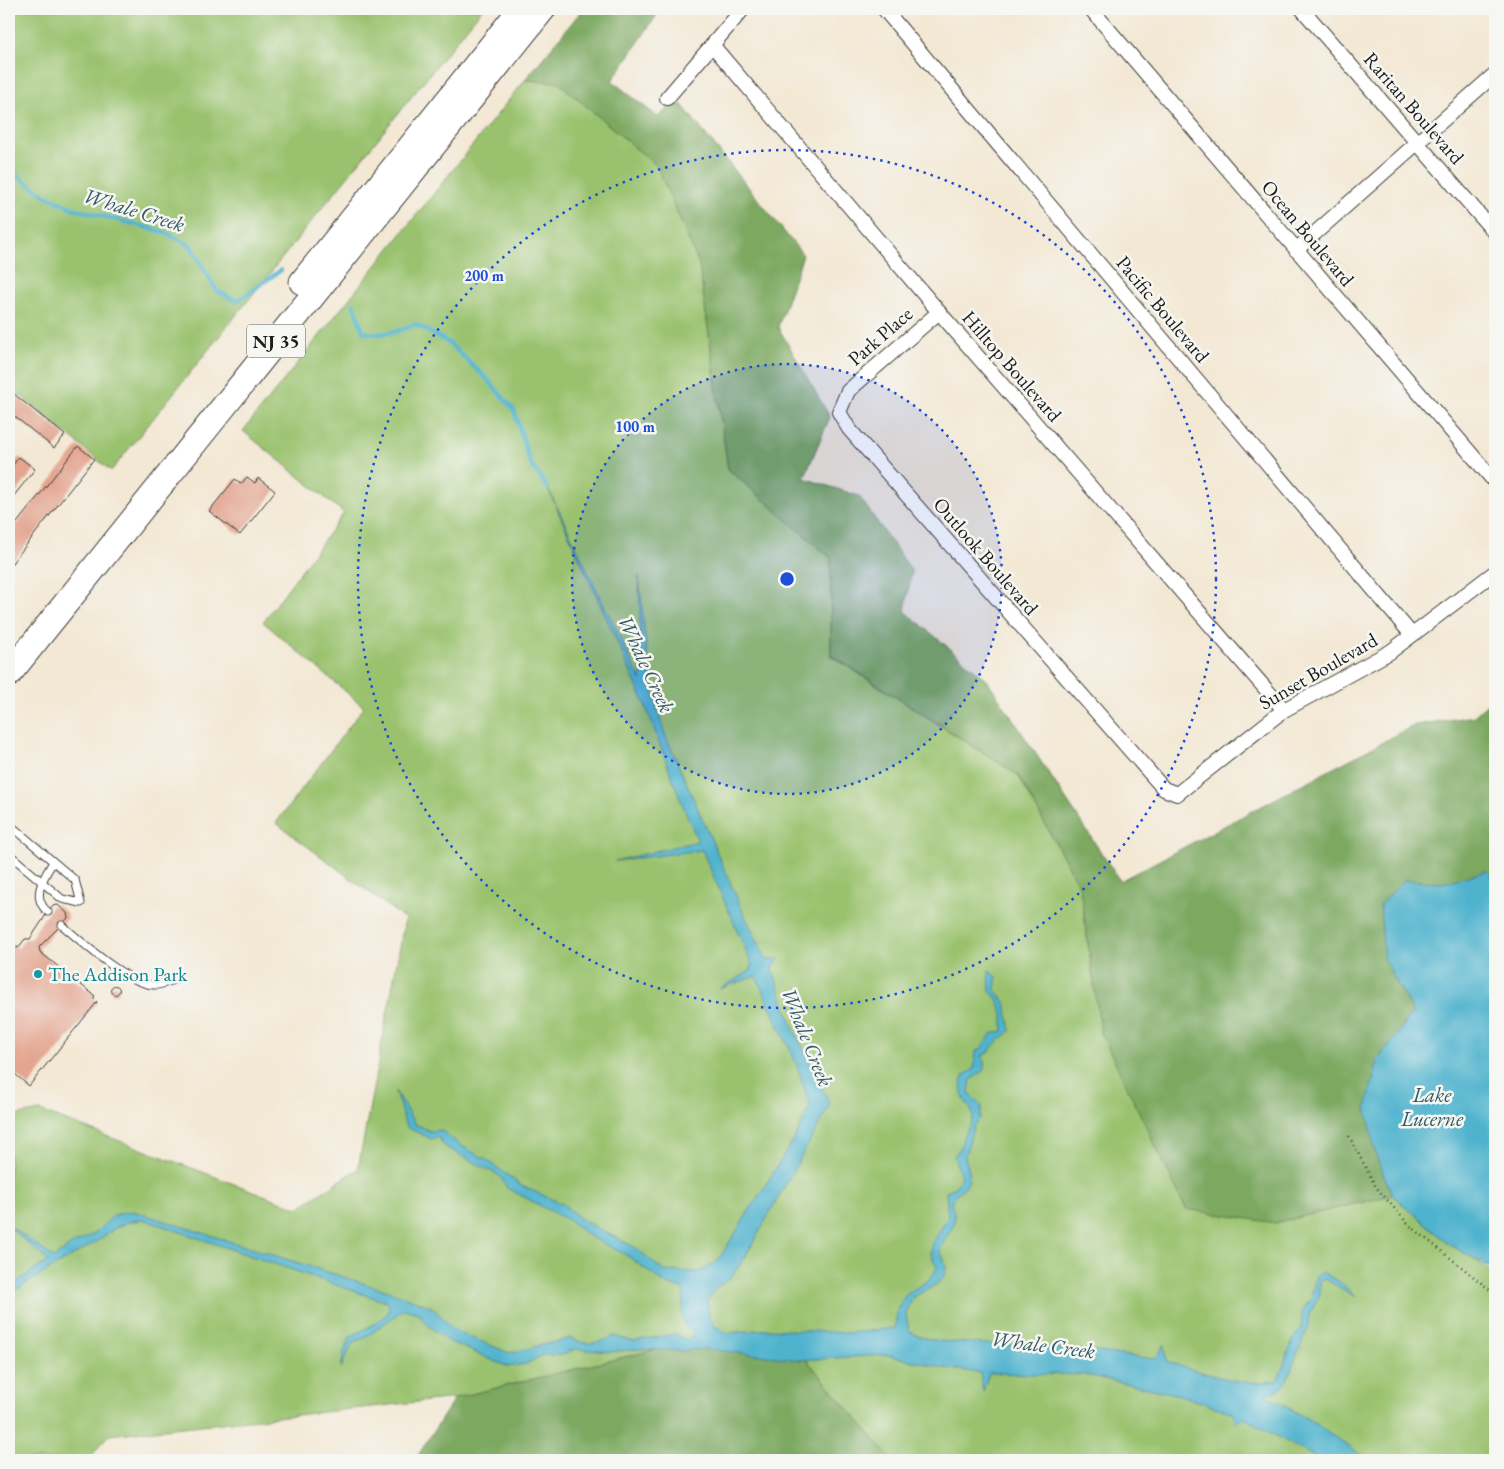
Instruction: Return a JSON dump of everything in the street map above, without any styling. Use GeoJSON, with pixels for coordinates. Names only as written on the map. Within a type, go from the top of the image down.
{"type":"FeatureCollection","features":[{"type":"Feature","properties":{"kind":"highway","name":"NJ 35"},"geometry":{"type":"LineString","coordinates":[[9,648],[521,9]]}},
{"type":"Feature","properties":{"kind":"highway","name":"NJ 35"},"geometry":{"type":"LineString","coordinates":[[9,674],[543,9]]}},
{"type":"Feature","properties":{"kind":"street"},"geometry":{"type":"LineString","coordinates":[[668,98],[743,9]]}},
{"type":"Feature","properties":{"kind":"street","name":"Pacific Boulevard"},"geometry":{"type":"LineString","coordinates":[[884,9],[1412,635]]}},
{"type":"Feature","properties":{"kind":"street","name":"Ocean Boulevard"},"geometry":{"type":"LineString","coordinates":[[1091,9],[1495,482]]}},
{"type":"Feature","properties":{"kind":"street","name":"Raritan Boulevard"},"geometry":{"type":"LineString","coordinates":[[1302,9],[1495,233]]}},
{"type":"Feature","properties":{"kind":"street","name":"Hilltop Boulevard"},"geometry":{"type":"LineString","coordinates":[[713,46],[939,312],[1284,710]]}},
{"type":"Feature","properties":{"kind":"street"},"geometry":{"type":"LineString","coordinates":[[1296,250],[1495,74]]}},
{"type":"Feature","properties":{"kind":"street","name":"Park Place"},"geometry":{"type":"LineString","coordinates":[[848,391],[939,312]]}},
{"type":"Feature","properties":{"kind":"street","name":"Outlook Boulevard"},"geometry":{"type":"LineString","coordinates":[[848,391],[839,412],[849,430],[1121,740]]}},
{"type":"Feature","properties":{"kind":"street","name":"Sunset Boulevard"},"geometry":{"type":"LineString","coordinates":[[1121,740],[1164,790],[1177,794],[1284,710],[1390,652],[1495,572]]}},
{"type":"Feature","properties":{"kind":"lane"},"geometry":{"type":"LineString","coordinates":[[9,824],[76,880],[81,903],[62,899],[9,854]]}},
{"type":"Feature","properties":{"kind":"lane"},"geometry":{"type":"LineString","coordinates":[[48,912],[39,898],[41,881],[53,862]]}},
{"type":"Feature","properties":{"kind":"lane"},"geometry":{"type":"LineString","coordinates":[[62,924],[121,971],[141,982],[161,985],[175,979]]}},
{"type":"Feature","properties":{"kind":"path"},"geometry":{"type":"LineString","coordinates":[[1349,1136],[1376,1187],[1408,1224],[1495,1294]]}},
{"type":"Feature","properties":{"kind":"green space"},"geometry":{"type":"Polygon","coordinates":[[[9,9],[482,9],[111,471],[9,386],[9,9]]]}},
{"type":"Feature","properties":{"kind":"green space"},"geometry":{"type":"Polygon","coordinates":[[[583,9],[661,9],[612,81],[658,117],[678,100],[803,255],[778,327],[830,417],[804,478],[859,496],[912,571],[905,611],[987,680],[1120,881],[1415,725],[1474,716],[1495,697],[1495,878],[1487,872],[1442,883],[1404,880],[1384,959],[1413,1012],[1378,1060],[1377,1158],[1392,1195],[1275,1223],[1186,1209],[1101,1033],[1080,887],[1018,775],[831,655],[831,558],[728,469],[699,264],[657,166],[558,82],[525,80],[583,9]]]}},
{"type":"Feature","properties":{"kind":"green space"},"geometry":{"type":"Polygon","coordinates":[[[525,80],[558,82],[657,166],[699,264],[728,469],[831,558],[831,656],[1018,775],[1080,887],[1101,1033],[1275,1223],[1392,1195],[1495,1275],[1495,1460],[892,1460],[805,1358],[683,1343],[455,1398],[108,1435],[88,1460],[9,1460],[9,1117],[40,1111],[298,1208],[358,1169],[405,919],[276,823],[364,707],[263,622],[344,513],[243,431],[525,80]]]}},
{"type":"Feature","properties":{"kind":"green space"},"geometry":{"type":"Polygon","coordinates":[[[683,1343],[805,1358],[892,1460],[415,1460],[455,1398],[683,1343]]]}},
{"type":"Feature","properties":{"kind":"water","name":"Whale Creek"},"geometry":{"type":"Polygon","coordinates":[[[545,482],[641,681],[639,576],[650,676],[665,734],[745,916],[767,960],[779,959],[772,969],[793,1027],[830,1105],[743,1261],[730,1278],[717,1287],[707,1301],[709,1316],[715,1326],[728,1333],[769,1329],[850,1333],[895,1328],[901,1302],[912,1290],[931,1277],[937,1268],[931,1254],[931,1245],[948,1217],[946,1192],[957,1185],[961,1176],[954,1156],[971,1125],[973,1116],[962,1092],[963,1076],[974,1069],[976,1051],[981,1049],[991,1034],[1003,1031],[1003,1013],[997,999],[990,991],[989,971],[997,977],[995,989],[1005,1002],[1011,1030],[993,1046],[989,1053],[983,1055],[985,1070],[971,1080],[969,1093],[982,1106],[980,1119],[974,1125],[965,1156],[970,1174],[967,1185],[955,1195],[951,1203],[954,1211],[954,1223],[940,1251],[945,1261],[946,1269],[944,1275],[935,1285],[913,1297],[906,1314],[909,1331],[921,1337],[941,1341],[1092,1351],[1145,1358],[1157,1357],[1165,1344],[1167,1362],[1236,1381],[1264,1382],[1278,1380],[1294,1337],[1301,1330],[1302,1311],[1311,1299],[1316,1276],[1322,1272],[1340,1282],[1356,1297],[1325,1279],[1320,1281],[1320,1294],[1311,1311],[1307,1330],[1285,1385],[1277,1391],[1265,1394],[1318,1425],[1368,1460],[1320,1460],[1244,1418],[1236,1423],[1233,1413],[1180,1395],[1086,1375],[989,1373],[983,1392],[980,1373],[943,1368],[888,1355],[801,1360],[706,1349],[684,1351],[640,1349],[610,1352],[575,1349],[562,1355],[543,1355],[526,1364],[508,1367],[448,1341],[428,1325],[418,1313],[404,1309],[365,1338],[353,1342],[341,1368],[344,1352],[350,1337],[374,1324],[388,1313],[389,1303],[145,1220],[131,1221],[117,1227],[96,1242],[9,1294],[9,1287],[48,1261],[9,1225],[54,1258],[71,1245],[94,1234],[114,1215],[133,1211],[401,1295],[432,1307],[454,1330],[509,1353],[571,1338],[577,1341],[592,1343],[614,1336],[633,1341],[676,1334],[687,1340],[694,1333],[685,1326],[682,1314],[684,1290],[664,1283],[626,1255],[590,1237],[571,1222],[507,1188],[500,1176],[445,1147],[438,1137],[431,1139],[406,1127],[395,1091],[415,1124],[430,1131],[441,1130],[460,1145],[486,1159],[522,1186],[563,1204],[582,1220],[636,1248],[664,1271],[699,1272],[717,1262],[796,1136],[810,1106],[796,1063],[756,976],[719,989],[750,971],[752,965],[702,850],[615,861],[698,841],[680,799],[644,702],[545,482]]]}},
{"type":"Feature","properties":{"kind":"water","name":"Lake Lucerne"},"geometry":{"type":"Polygon","coordinates":[[[1487,871],[1495,878],[1495,1268],[1489,1267],[1450,1245],[1392,1195],[1377,1158],[1366,1107],[1378,1060],[1413,1012],[1384,959],[1380,905],[1404,880],[1442,883],[1487,871]]]}},
{"type":"Feature","properties":{"kind":"building"},"geometry":{"type":"Polygon","coordinates":[[[9,390],[65,435],[54,448],[9,412],[9,390]]]}},
{"type":"Feature","properties":{"kind":"building"},"geometry":{"type":"Polygon","coordinates":[[[78,446],[94,459],[9,567],[9,533],[78,446]]]}},
{"type":"Feature","properties":{"kind":"building"},"geometry":{"type":"Polygon","coordinates":[[[19,457],[35,469],[9,502],[9,470],[19,457]]]}},
{"type":"Feature","properties":{"kind":"building"},"geometry":{"type":"Polygon","coordinates":[[[247,477],[255,483],[258,478],[275,491],[240,535],[209,511],[235,479],[241,484],[247,477]]]}},
{"type":"Feature","properties":{"kind":"building","name":"The Addison Park"},"geometry":{"type":"Polygon","coordinates":[[[58,905],[67,913],[68,918],[39,947],[40,952],[95,996],[93,998],[97,1002],[29,1086],[9,1069],[9,941],[18,948],[25,939],[30,939],[52,906],[58,905]]]}},
{"type":"Feature","properties":{"kind":"building"},"geometry":{"type":"Polygon","coordinates":[[[115,985],[120,990],[115,995],[110,990],[115,985]]]}},
{"type":"Feature","properties":{"kind":"waterway","name":"Whale Creek"},"geometry":{"type":"LineString","coordinates":[[9,170],[45,195],[72,208],[164,232],[190,245],[217,291],[237,301],[281,270]]}},
{"type":"Feature","properties":{"kind":"waterway","name":"Whale Creek"},"geometry":{"type":"LineString","coordinates":[[354,304],[363,332],[389,333],[415,324],[449,343],[487,379],[514,410],[530,463],[547,487]]}},
{"type":"Feature","properties":{"kind":"place","name":"The Addison Park"},"geometry":{"type":"Point","coordinates":[38,974]}}]}
